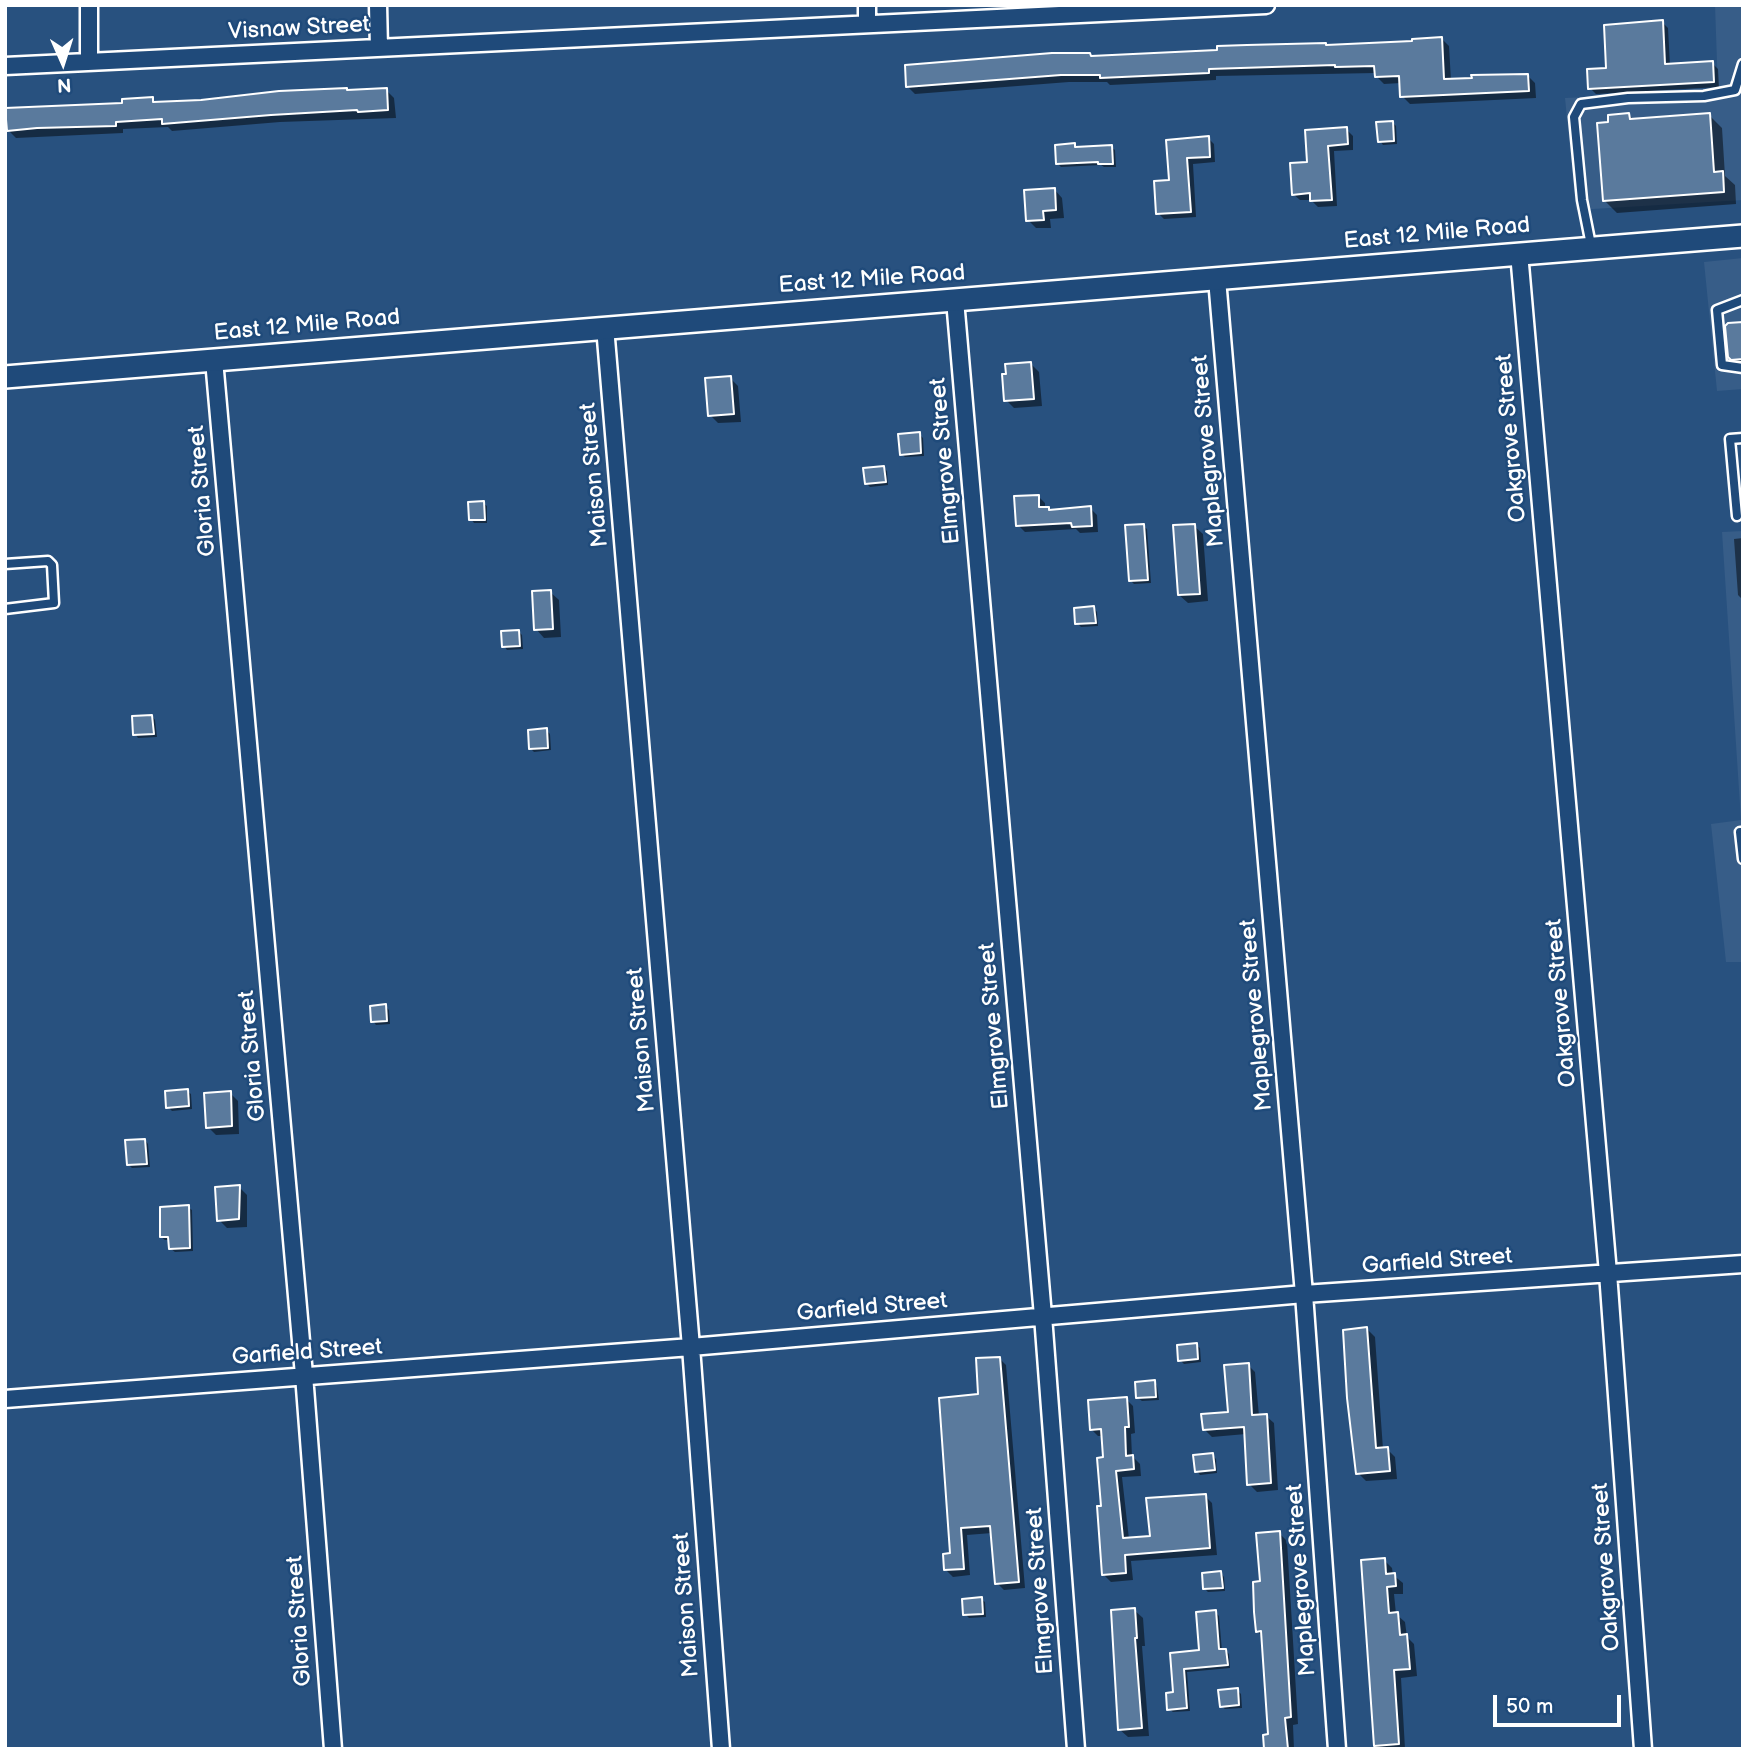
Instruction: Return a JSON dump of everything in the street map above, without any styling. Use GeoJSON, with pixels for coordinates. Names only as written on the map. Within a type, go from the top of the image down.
{"type":"FeatureCollection","features":[{"type":"Feature","properties":{"kind":"main road","name":"East 12 Mile Road"},"geometry":{"type":"LineString","coordinates":[[5,377],[1743,236]]}},
{"type":"Feature","properties":{"kind":"street"},"geometry":{"type":"LineString","coordinates":[[89,5],[89,62]]}},
{"type":"Feature","properties":{"kind":"street"},"geometry":{"type":"LineString","coordinates":[[378,5],[379,48]]}},
{"type":"Feature","properties":{"kind":"street"},"geometry":{"type":"LineString","coordinates":[[867,5],[867,24]]}},
{"type":"Feature","properties":{"kind":"street","name":"Visnaw Street"},"geometry":{"type":"LineString","coordinates":[[5,66],[867,24],[908,13],[1266,5]]}},
{"type":"Feature","properties":{"kind":"street","name":"Oakgrove Street"},"geometry":{"type":"LineString","coordinates":[[1519,253],[1608,1273],[1643,1749]]}},
{"type":"Feature","properties":{"kind":"street","name":"Maplegrove Street"},"geometry":{"type":"LineString","coordinates":[[1217,279],[1304,1294],[1337,1749]]}},
{"type":"Feature","properties":{"kind":"street","name":"Elmgrove Street"},"geometry":{"type":"LineString","coordinates":[[955,300],[1042,1316],[1076,1749]]}},
{"type":"Feature","properties":{"kind":"street","name":"Maison Street"},"geometry":{"type":"LineString","coordinates":[[605,327],[691,1348],[721,1749]]}},
{"type":"Feature","properties":{"kind":"street","name":"Gloria Street"},"geometry":{"type":"LineString","coordinates":[[214,360],[304,1376],[333,1749]]}},
{"type":"Feature","properties":{"kind":"street","name":"Garfield Street"},"geometry":{"type":"LineString","coordinates":[[5,1399],[691,1348],[1304,1294],[1743,1264]]}},
{"type":"Feature","properties":{"kind":"lane"},"geometry":{"type":"LineString","coordinates":[[1591,247],[1582,200],[1574,117],[1581,104],[1628,98],[1704,96],[1735,90],[1743,64]]}},
{"type":"Feature","properties":{"kind":"lane"},"geometry":{"type":"LineString","coordinates":[[1743,300],[1717,310],[1722,365],[1743,368]]}},
{"type":"Feature","properties":{"kind":"lane"},"geometry":{"type":"LineString","coordinates":[[1737,516],[1730,439],[1743,438]]}},
{"type":"Feature","properties":{"kind":"lane"},"geometry":{"type":"LineString","coordinates":[[5,564],[48,561],[52,565],[54,603],[5,609]]}},
{"type":"Feature","properties":{"kind":"lane"},"geometry":{"type":"LineString","coordinates":[[1743,832],[1743,859]]}},
{"type":"Feature","properties":{"kind":"shaded area"},"geometry":{"type":"Polygon","coordinates":[[[1715,5],[1743,5],[1743,200],[1576,210],[1565,98],[1718,91],[1715,5]]]}},
{"type":"Feature","properties":{"kind":"shaded area"},"geometry":{"type":"Polygon","coordinates":[[[1743,258],[1743,389],[1717,391],[1704,262],[1743,258]]]}},
{"type":"Feature","properties":{"kind":"shaded area"},"geometry":{"type":"Polygon","coordinates":[[[1743,531],[1743,962],[1726,962],[1711,824],[1741,820],[1722,532],[1743,531]]]}},
{"type":"Feature","properties":{"kind":"building"},"geometry":{"type":"Polygon","coordinates":[[[1663,20],[1665,64],[1713,61],[1714,82],[1588,89],[1587,69],[1606,68],[1604,25],[1663,20]]]}},
{"type":"Feature","properties":{"kind":"building"},"geometry":{"type":"Polygon","coordinates":[[[1442,37],[1444,79],[1472,78],[1471,75],[1528,74],[1529,91],[1400,97],[1399,76],[1375,77],[1374,66],[1335,65],[1209,69],[1209,73],[1100,78],[1100,75],[1061,75],[906,87],[905,65],[1052,53],[1090,53],[1091,56],[1217,50],[1217,46],[1326,45],[1442,37]]]}},
{"type":"Feature","properties":{"kind":"building"},"geometry":{"type":"Polygon","coordinates":[[[387,88],[388,110],[271,115],[162,124],[162,119],[116,122],[116,126],[7,131],[5,108],[122,103],[122,99],[153,97],[153,102],[201,100],[279,91],[387,88]]]}},
{"type":"Feature","properties":{"kind":"building"},"geometry":{"type":"Polygon","coordinates":[[[1629,113],[1630,119],[1710,113],[1714,172],[1723,171],[1724,192],[1603,201],[1597,123],[1608,122],[1608,115],[1629,113]]]}},
{"type":"Feature","properties":{"kind":"building"},"geometry":{"type":"Polygon","coordinates":[[[1393,121],[1394,141],[1378,142],[1376,122],[1393,121]]]}},
{"type":"Feature","properties":{"kind":"building"},"geometry":{"type":"Polygon","coordinates":[[[1347,127],[1348,144],[1328,146],[1332,200],[1310,201],[1310,193],[1292,195],[1290,163],[1307,162],[1305,130],[1347,127]]]}},
{"type":"Feature","properties":{"kind":"building"},"geometry":{"type":"Polygon","coordinates":[[[1209,136],[1210,157],[1187,158],[1191,212],[1156,214],[1154,181],[1169,180],[1166,140],[1209,136]]]}},
{"type":"Feature","properties":{"kind":"building"},"geometry":{"type":"Polygon","coordinates":[[[1075,143],[1075,147],[1112,145],[1113,164],[1056,164],[1055,145],[1075,143]]]}},
{"type":"Feature","properties":{"kind":"building"},"geometry":{"type":"Polygon","coordinates":[[[1055,188],[1056,210],[1043,211],[1044,220],[1026,221],[1024,190],[1055,188]]]}},
{"type":"Feature","properties":{"kind":"building"},"geometry":{"type":"Polygon","coordinates":[[[1743,322],[1743,359],[1731,360],[1728,357],[1725,326],[1728,323],[1743,322]]]}},
{"type":"Feature","properties":{"kind":"building"},"geometry":{"type":"Polygon","coordinates":[[[1031,362],[1034,399],[1004,401],[1002,374],[1006,374],[1005,364],[1031,362]]]}},
{"type":"Feature","properties":{"kind":"building"},"geometry":{"type":"Polygon","coordinates":[[[731,376],[734,414],[708,416],[705,378],[731,376]]]}},
{"type":"Feature","properties":{"kind":"building"},"geometry":{"type":"Polygon","coordinates":[[[920,432],[921,453],[900,455],[898,434],[920,432]]]}},
{"type":"Feature","properties":{"kind":"building"},"geometry":{"type":"Polygon","coordinates":[[[884,466],[886,482],[865,484],[863,468],[884,466]]]}},
{"type":"Feature","properties":{"kind":"building"},"geometry":{"type":"Polygon","coordinates":[[[1039,495],[1039,507],[1049,507],[1049,510],[1091,506],[1092,526],[1072,527],[1071,523],[1016,526],[1014,496],[1039,495]]]}},
{"type":"Feature","properties":{"kind":"building"},"geometry":{"type":"Polygon","coordinates":[[[484,501],[485,520],[469,520],[468,502],[484,501]]]}},
{"type":"Feature","properties":{"kind":"building"},"geometry":{"type":"Polygon","coordinates":[[[1144,524],[1148,580],[1129,581],[1125,525],[1144,524]]]}},
{"type":"Feature","properties":{"kind":"building"},"geometry":{"type":"Polygon","coordinates":[[[1195,524],[1200,594],[1178,595],[1173,525],[1195,524]]]}},
{"type":"Feature","properties":{"kind":"building"},"geometry":{"type":"Polygon","coordinates":[[[551,590],[553,629],[534,630],[532,591],[551,590]]]}},
{"type":"Feature","properties":{"kind":"building"},"geometry":{"type":"Polygon","coordinates":[[[1094,606],[1096,623],[1075,624],[1074,608],[1094,606]]]}},
{"type":"Feature","properties":{"kind":"building"},"geometry":{"type":"Polygon","coordinates":[[[519,630],[520,646],[502,647],[501,631],[519,630]]]}},
{"type":"Feature","properties":{"kind":"building"},"geometry":{"type":"Polygon","coordinates":[[[152,715],[154,734],[133,735],[132,716],[152,715]]]}},
{"type":"Feature","properties":{"kind":"building"},"geometry":{"type":"Polygon","coordinates":[[[547,728],[548,748],[529,749],[528,730],[547,728]]]}},
{"type":"Feature","properties":{"kind":"building"},"geometry":{"type":"Polygon","coordinates":[[[386,1004],[387,1021],[371,1022],[370,1006],[386,1004]]]}},
{"type":"Feature","properties":{"kind":"building"},"geometry":{"type":"Polygon","coordinates":[[[188,1089],[189,1106],[166,1108],[165,1091],[188,1089]]]}},
{"type":"Feature","properties":{"kind":"building"},"geometry":{"type":"Polygon","coordinates":[[[231,1091],[232,1126],[206,1128],[204,1093],[231,1091]]]}},
{"type":"Feature","properties":{"kind":"building"},"geometry":{"type":"Polygon","coordinates":[[[145,1139],[147,1164],[127,1165],[125,1140],[145,1139]]]}},
{"type":"Feature","properties":{"kind":"building"},"geometry":{"type":"Polygon","coordinates":[[[240,1185],[239,1219],[217,1221],[215,1187],[240,1185]]]}},
{"type":"Feature","properties":{"kind":"building"},"geometry":{"type":"Polygon","coordinates":[[[189,1205],[190,1248],[169,1249],[168,1237],[160,1237],[160,1207],[189,1205]]]}},
{"type":"Feature","properties":{"kind":"building"},"geometry":{"type":"Polygon","coordinates":[[[1367,1327],[1376,1448],[1388,1447],[1390,1471],[1356,1474],[1347,1398],[1343,1330],[1367,1327]]]}},
{"type":"Feature","properties":{"kind":"building"},"geometry":{"type":"Polygon","coordinates":[[[1197,1343],[1198,1359],[1178,1361],[1177,1345],[1197,1343]]]}},
{"type":"Feature","properties":{"kind":"building"},"geometry":{"type":"Polygon","coordinates":[[[1000,1357],[1019,1582],[995,1584],[990,1526],[961,1528],[964,1569],[944,1570],[943,1554],[950,1553],[939,1398],[978,1394],[976,1358],[1000,1357]]]}},
{"type":"Feature","properties":{"kind":"building"},"geometry":{"type":"Polygon","coordinates":[[[1249,1363],[1252,1415],[1267,1414],[1271,1483],[1247,1485],[1244,1427],[1203,1430],[1201,1414],[1228,1412],[1224,1365],[1249,1363]]]}},
{"type":"Feature","properties":{"kind":"building"},"geometry":{"type":"Polygon","coordinates":[[[1155,1380],[1156,1397],[1136,1398],[1135,1382],[1155,1380]]]}},
{"type":"Feature","properties":{"kind":"building"},"geometry":{"type":"Polygon","coordinates":[[[1127,1397],[1129,1427],[1125,1427],[1126,1456],[1133,1455],[1134,1469],[1116,1471],[1123,1538],[1150,1536],[1146,1498],[1206,1494],[1210,1548],[1125,1555],[1126,1573],[1102,1575],[1097,1506],[1101,1506],[1097,1458],[1103,1457],[1101,1429],[1090,1430],[1088,1400],[1127,1397]]]}},
{"type":"Feature","properties":{"kind":"building"},"geometry":{"type":"Polygon","coordinates":[[[1213,1453],[1215,1470],[1195,1472],[1193,1455],[1213,1453]]]}},
{"type":"Feature","properties":{"kind":"building"},"geometry":{"type":"Polygon","coordinates":[[[1280,1531],[1291,1717],[1285,1718],[1288,1749],[1264,1749],[1263,1735],[1268,1734],[1261,1631],[1256,1632],[1254,1612],[1253,1582],[1260,1581],[1256,1533],[1280,1531]]]}},
{"type":"Feature","properties":{"kind":"building"},"geometry":{"type":"Polygon","coordinates":[[[1385,1558],[1386,1574],[1395,1573],[1396,1586],[1387,1587],[1389,1613],[1398,1612],[1400,1635],[1407,1634],[1410,1669],[1394,1670],[1399,1744],[1374,1746],[1361,1560],[1385,1558]]]}},
{"type":"Feature","properties":{"kind":"building"},"geometry":{"type":"Polygon","coordinates":[[[1221,1571],[1223,1588],[1203,1589],[1202,1573],[1221,1571]]]}},
{"type":"Feature","properties":{"kind":"building"},"geometry":{"type":"Polygon","coordinates":[[[982,1597],[983,1614],[963,1615],[962,1599],[982,1597]]]}},
{"type":"Feature","properties":{"kind":"building"},"geometry":{"type":"Polygon","coordinates":[[[1135,1608],[1142,1728],[1118,1730],[1111,1610],[1135,1608]]]}},
{"type":"Feature","properties":{"kind":"building"},"geometry":{"type":"Polygon","coordinates":[[[1216,1610],[1219,1649],[1226,1649],[1228,1665],[1184,1669],[1187,1708],[1167,1710],[1166,1693],[1173,1692],[1170,1653],[1199,1650],[1196,1612],[1216,1610]]]}},
{"type":"Feature","properties":{"kind":"building"},"geometry":{"type":"Polygon","coordinates":[[[1238,1688],[1239,1705],[1220,1707],[1218,1690],[1238,1688]]]}}]}
